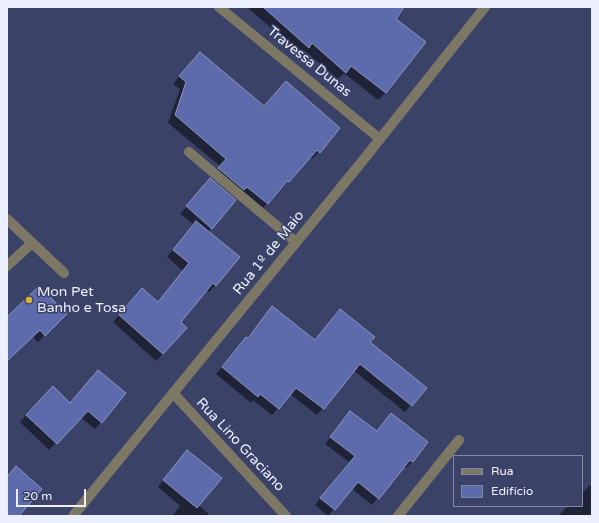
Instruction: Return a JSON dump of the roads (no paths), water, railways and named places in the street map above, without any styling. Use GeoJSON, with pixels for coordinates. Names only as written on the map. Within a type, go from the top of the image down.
{"type":"FeatureCollection","features":[{"type":"Feature","properties":{"kind":"street","name":"Travessa Dunas"},"geometry":{"type":"LineString","coordinates":[[219,7],[380,139]]}},
{"type":"Feature","properties":{"kind":"street","name":"Rua 1º de Maio"},"geometry":{"type":"LineString","coordinates":[[73,516],[380,139],[485,7]]}},
{"type":"Feature","properties":{"kind":"street"},"geometry":{"type":"LineString","coordinates":[[189,152],[296,242]]}},
{"type":"Feature","properties":{"kind":"street"},"geometry":{"type":"LineString","coordinates":[[7,219],[64,273]]}},
{"type":"Feature","properties":{"kind":"street"},"geometry":{"type":"LineString","coordinates":[[7,266],[32,243]]}},
{"type":"Feature","properties":{"kind":"street","name":"Rua Lino Graciano"},"geometry":{"type":"LineString","coordinates":[[173,393],[286,516]]}},
{"type":"Feature","properties":{"kind":"street"},"geometry":{"type":"LineString","coordinates":[[398,516],[459,440]]}},
{"type":"Feature","properties":{"kind":"place","name":"Mon Pet Banho e Tosa"},"geometry":{"type":"Point","coordinates":[29,300]}}]}
